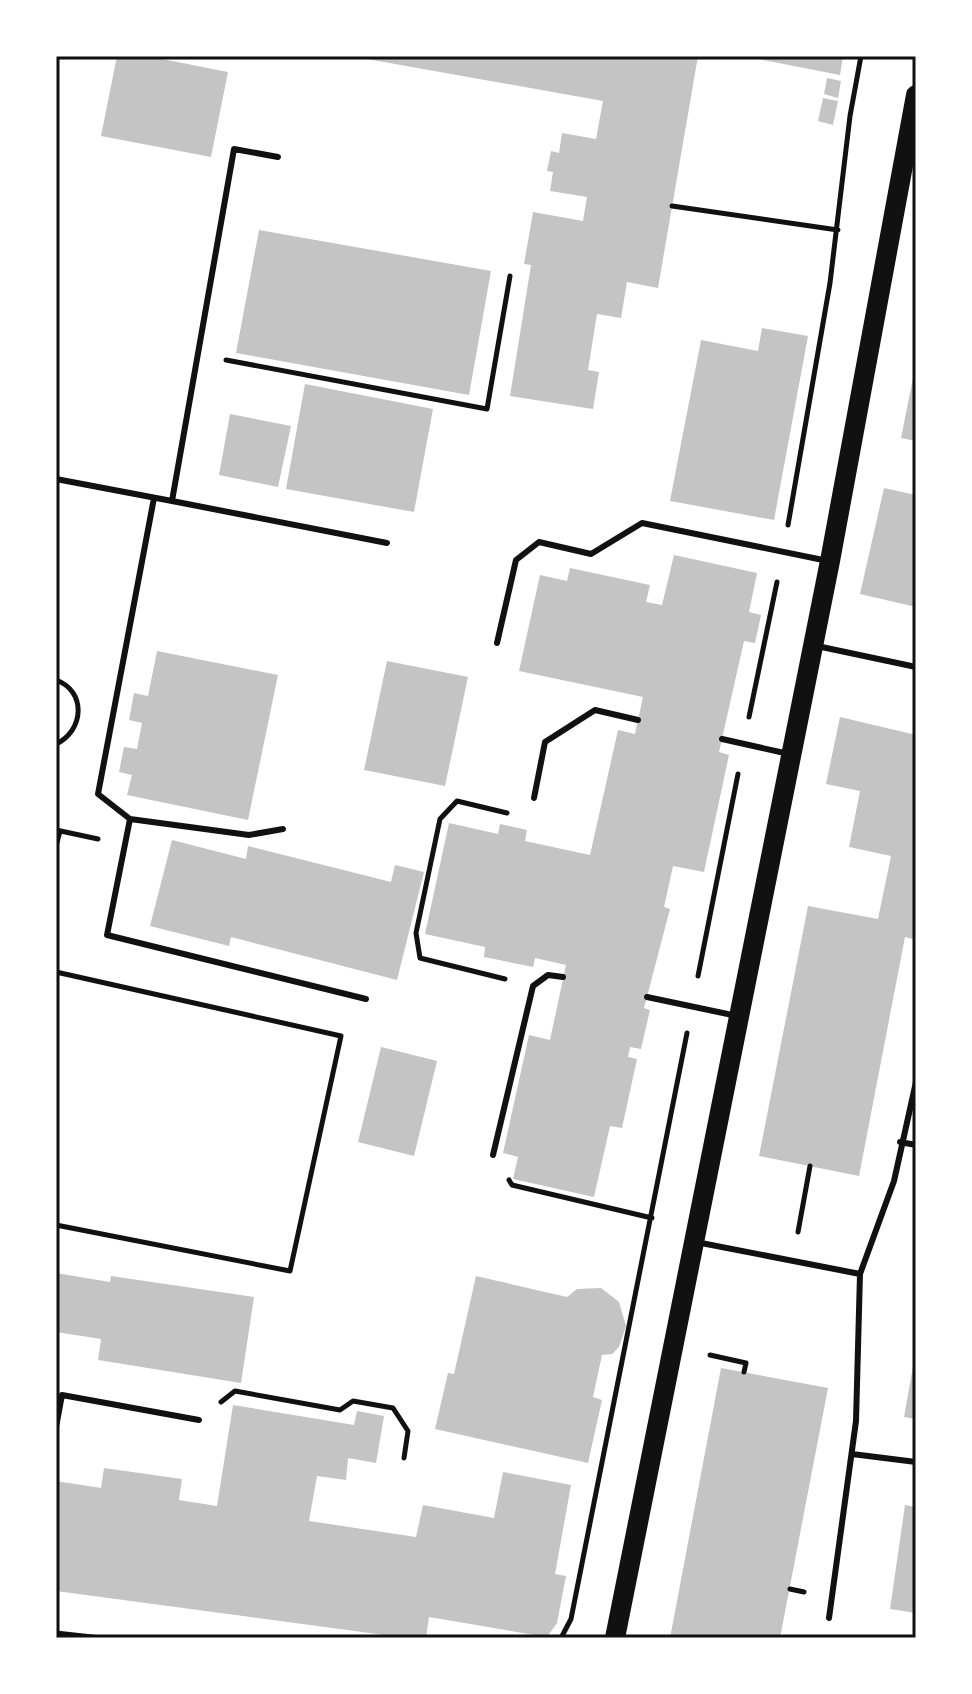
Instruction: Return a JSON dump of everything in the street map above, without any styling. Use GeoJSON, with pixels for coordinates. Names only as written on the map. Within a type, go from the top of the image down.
{"type":"FeatureCollection","features":[{"type":"Feature","properties":{"kind":"main road"},"geometry":{"type":"LineString","coordinates":[[615,1638],[830,561],[916,95]]}},
{"type":"Feature","properties":{"kind":"lane"},"geometry":{"type":"LineString","coordinates":[[172,501],[234,149],[278,157]]}},
{"type":"Feature","properties":{"kind":"lane"},"geometry":{"type":"LineString","coordinates":[[56,479],[387,543]]}},
{"type":"Feature","properties":{"kind":"lane"},"geometry":{"type":"LineString","coordinates":[[154,498],[98,794],[130,819],[249,835],[283,829]]}},
{"type":"Feature","properties":{"kind":"lane"},"geometry":{"type":"LineString","coordinates":[[497,643],[516,560],[539,542],[591,554],[642,523],[830,561]]}},
{"type":"Feature","properties":{"kind":"lane"},"geometry":{"type":"LineString","coordinates":[[813,645],[916,667]]}},
{"type":"Feature","properties":{"kind":"lane"},"geometry":{"type":"LineString","coordinates":[[534,798],[545,742],[595,710],[638,720]]}},
{"type":"Feature","properties":{"kind":"lane"},"geometry":{"type":"LineString","coordinates":[[722,739],[792,755]]}},
{"type":"Feature","properties":{"kind":"lane"},"geometry":{"type":"LineString","coordinates":[[130,819],[107,935],[366,999]]}},
{"type":"Feature","properties":{"kind":"lane"},"geometry":{"type":"LineString","coordinates":[[493,1155],[533,986],[548,975],[563,977]]}},
{"type":"Feature","properties":{"kind":"lane"},"geometry":{"type":"LineString","coordinates":[[647,997],[740,1017]]}},
{"type":"Feature","properties":{"kind":"lane"},"geometry":{"type":"LineString","coordinates":[[829,1618],[856,1421],[860,1274],[894,1181],[900,1142],[916,1082]]}},
{"type":"Feature","properties":{"kind":"lane"},"geometry":{"type":"LineString","coordinates":[[900,1142],[916,1145]]}},
{"type":"Feature","properties":{"kind":"lane"},"geometry":{"type":"LineString","coordinates":[[696,1242],[860,1274]]}},
{"type":"Feature","properties":{"kind":"lane"},"geometry":{"type":"LineString","coordinates":[[56,1427],[62,1395],[199,1420]]}},
{"type":"Feature","properties":{"kind":"lane"},"geometry":{"type":"LineString","coordinates":[[852,1454],[916,1462]]}},
{"type":"Feature","properties":{"kind":"path"},"geometry":{"type":"LineString","coordinates":[[561,1638],[571,1619],[784,550],[838,230],[850,116],[861,56]]}},
{"type":"Feature","properties":{"kind":"path"},"geometry":{"type":"LineString","coordinates":[[672,206],[838,230]]}},
{"type":"Feature","properties":{"kind":"path"},"geometry":{"type":"LineString","coordinates":[[197,355],[487,409],[510,276]]}},
{"type":"Feature","properties":{"kind":"path"},"geometry":{"type":"LineString","coordinates":[[56,680],[70,688],[79,707],[75,728],[56,744]]}},
{"type":"Feature","properties":{"kind":"path"},"geometry":{"type":"LineString","coordinates":[[533,986],[420,958],[416,933],[440,819],[457,801],[517,816],[534,798]]}},
{"type":"Feature","properties":{"kind":"path"},"geometry":{"type":"LineString","coordinates":[[56,846],[58,830],[125,845]]}},
{"type":"Feature","properties":{"kind":"path"},"geometry":{"type":"LineString","coordinates":[[56,972],[341,1036],[290,1271],[56,1225]]}},
{"type":"Feature","properties":{"kind":"path"},"geometry":{"type":"LineString","coordinates":[[493,1155],[512,1185],[652,1218]]}},
{"type":"Feature","properties":{"kind":"path"},"geometry":{"type":"LineString","coordinates":[[793,1261],[810,1166]]}},
{"type":"Feature","properties":{"kind":"path"},"geometry":{"type":"LineString","coordinates":[[709,1355],[746,1363],[744,1372]]}},
{"type":"Feature","properties":{"kind":"path"},"geometry":{"type":"LineString","coordinates":[[199,1420],[235,1391],[340,1410],[353,1401],[393,1408],[408,1431],[404,1458]]}},
{"type":"Feature","properties":{"kind":"path"},"geometry":{"type":"LineString","coordinates":[[56,1633],[101,1638]]}},
{"type":"Feature","properties":{"kind":"building"},"geometry":{"type":"Polygon","coordinates":[[[117,56],[147,56],[228,72],[211,157],[101,136],[117,56]]]}},
{"type":"Feature","properties":{"kind":"building"},"geometry":{"type":"Polygon","coordinates":[[[350,56],[698,56],[658,288],[627,282],[621,318],[597,314],[588,370],[599,372],[593,409],[510,396],[531,265],[524,264],[533,212],[583,221],[587,197],[550,191],[553,172],[547,171],[551,151],[559,153],[562,133],[596,139],[603,101],[350,56]]]}},
{"type":"Feature","properties":{"kind":"building"},"geometry":{"type":"Polygon","coordinates":[[[743,56],[843,56],[840,75],[743,56]]]}},
{"type":"Feature","properties":{"kind":"building"},"geometry":{"type":"Polygon","coordinates":[[[827,78],[841,81],[838,98],[824,94],[827,78]]]}},
{"type":"Feature","properties":{"kind":"building"},"geometry":{"type":"Polygon","coordinates":[[[823,98],[838,101],[833,125],[818,121],[823,98]]]}},
{"type":"Feature","properties":{"kind":"building"},"geometry":{"type":"Polygon","coordinates":[[[259,230],[491,271],[469,395],[236,353],[259,230]]]}},
{"type":"Feature","properties":{"kind":"building"},"geometry":{"type":"Polygon","coordinates":[[[762,328],[808,336],[774,520],[670,501],[701,340],[758,351],[762,328]]]}},
{"type":"Feature","properties":{"kind":"building"},"geometry":{"type":"Polygon","coordinates":[[[916,368],[916,441],[901,438],[916,368]]]}},
{"type":"Feature","properties":{"kind":"building"},"geometry":{"type":"Polygon","coordinates":[[[305,384],[433,409],[414,512],[286,489],[305,384]]]}},
{"type":"Feature","properties":{"kind":"building"},"geometry":{"type":"Polygon","coordinates":[[[230,414],[291,426],[278,487],[219,475],[230,414]]]}},
{"type":"Feature","properties":{"kind":"building"},"geometry":{"type":"Polygon","coordinates":[[[884,488],[916,495],[916,607],[860,594],[884,488]]]}},
{"type":"Feature","properties":{"kind":"building"},"geometry":{"type":"Polygon","coordinates":[[[674,555],[757,573],[749,612],[761,615],[755,643],[744,641],[719,752],[729,755],[704,872],[673,866],[664,907],[670,909],[644,1008],[650,1010],[641,1049],[630,1047],[628,1057],[637,1059],[622,1128],[610,1126],[594,1197],[513,1179],[518,1157],[503,1153],[529,1035],[550,1040],[566,965],[535,958],[533,967],[484,957],[485,947],[425,934],[449,823],[498,834],[500,824],[527,830],[525,841],[590,855],[618,730],[635,734],[643,697],[519,671],[540,575],[567,581],[570,568],[650,585],[646,602],[662,605],[674,555]]]}},
{"type":"Feature","properties":{"kind":"building"},"geometry":{"type":"Polygon","coordinates":[[[157,651],[278,675],[248,820],[127,795],[132,775],[119,772],[124,747],[137,749],[142,723],[129,720],[134,693],[148,696],[157,651]]]}},
{"type":"Feature","properties":{"kind":"building"},"geometry":{"type":"Polygon","coordinates":[[[387,661],[468,677],[445,786],[364,770],[387,661]]]}},
{"type":"Feature","properties":{"kind":"building"},"geometry":{"type":"Polygon","coordinates":[[[840,717],[916,735],[916,940],[905,937],[859,1176],[759,1156],[808,906],[878,919],[891,856],[849,847],[860,791],[826,784],[840,717]]]}},
{"type":"Feature","properties":{"kind":"building"},"geometry":{"type":"Polygon","coordinates":[[[172,840],[246,859],[248,846],[391,882],[395,865],[424,872],[397,980],[231,937],[229,946],[150,926],[172,840]]]}},
{"type":"Feature","properties":{"kind":"building"},"geometry":{"type":"Polygon","coordinates":[[[381,1047],[437,1061],[414,1156],[358,1142],[381,1047]]]}},
{"type":"Feature","properties":{"kind":"building"},"geometry":{"type":"Polygon","coordinates":[[[56,1273],[110,1282],[111,1276],[254,1297],[241,1383],[98,1360],[101,1339],[56,1332],[56,1273]]]}},
{"type":"Feature","properties":{"kind":"building"},"geometry":{"type":"Polygon","coordinates":[[[476,1276],[567,1297],[577,1289],[601,1288],[619,1302],[626,1326],[619,1347],[612,1354],[602,1355],[593,1397],[602,1400],[588,1463],[435,1429],[448,1373],[454,1374],[476,1276]]]}},
{"type":"Feature","properties":{"kind":"building"},"geometry":{"type":"Polygon","coordinates":[[[916,1361],[916,1419],[904,1417],[916,1361]]]}},
{"type":"Feature","properties":{"kind":"building"},"geometry":{"type":"Polygon","coordinates":[[[721,1368],[828,1388],[780,1638],[670,1638],[721,1368]]]}},
{"type":"Feature","properties":{"kind":"building"},"geometry":{"type":"Polygon","coordinates":[[[233,1405],[354,1425],[357,1411],[384,1416],[376,1463],[348,1458],[346,1480],[317,1476],[309,1521],[416,1537],[423,1505],[494,1518],[503,1472],[571,1485],[555,1574],[566,1576],[557,1623],[547,1637],[429,1617],[426,1638],[407,1638],[56,1591],[56,1481],[101,1488],[104,1468],[182,1479],[179,1500],[217,1506],[233,1405]]]}},
{"type":"Feature","properties":{"kind":"building"},"geometry":{"type":"Polygon","coordinates":[[[905,1505],[916,1507],[916,1613],[890,1609],[905,1505]]]}}]}
